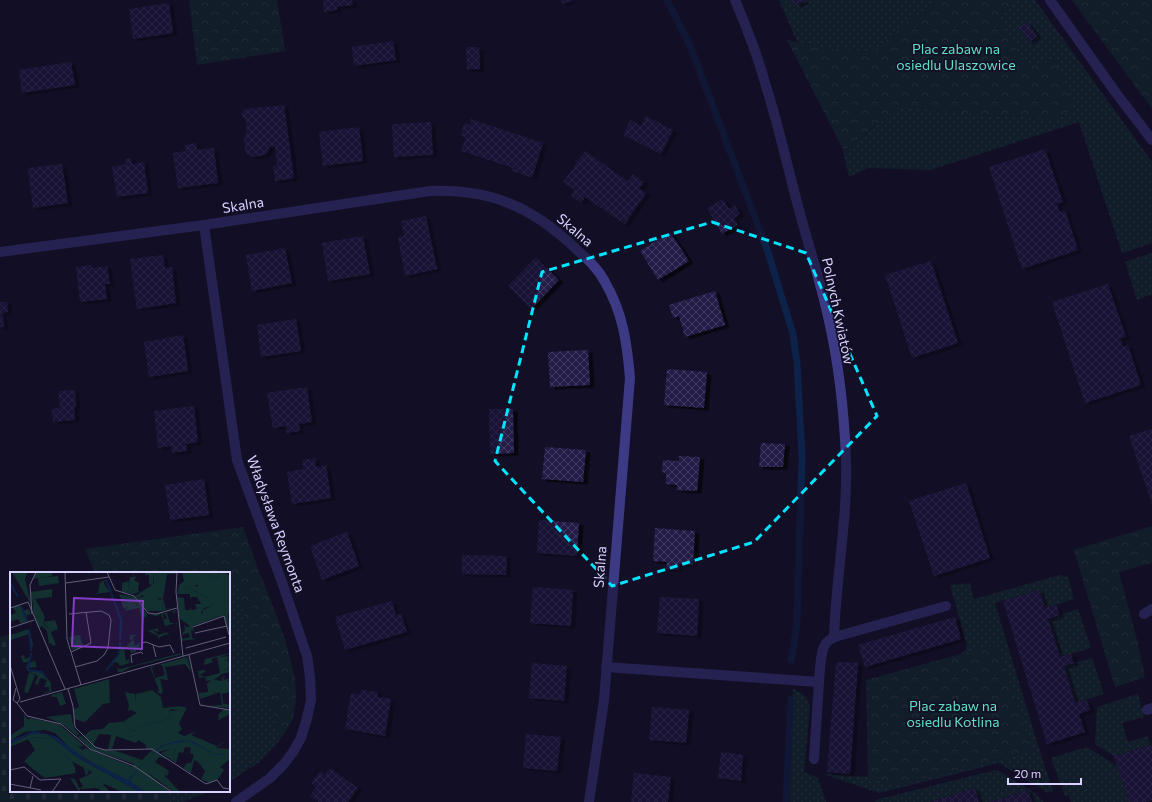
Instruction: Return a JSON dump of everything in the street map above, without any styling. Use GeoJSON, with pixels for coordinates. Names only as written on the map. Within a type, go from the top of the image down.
{"type":"FeatureCollection","features":[{"type":"Feature","properties":{"kind":"street","name":"Polnych Kwiatów"},"geometry":{"type":"LineString","coordinates":[[735,0],[766,86],[799,211],[817,270],[830,321],[836,357],[844,428],[846,465],[844,535],[835,604],[834,637]]}},
{"type":"Feature","properties":{"kind":"street"},"geometry":{"type":"LineString","coordinates":[[1050,0],[1116,93],[1152,140]]}},
{"type":"Feature","properties":{"kind":"street","name":"Skalna"},"geometry":{"type":"LineString","coordinates":[[0,252],[204,225],[430,191],[462,191],[498,199],[524,210],[555,230],[594,265],[605,281],[622,321],[628,347],[630,378],[604,700],[589,802]]}},
{"type":"Feature","properties":{"kind":"street","name":"Władysława Reymonta"},"geometry":{"type":"LineString","coordinates":[[204,225],[237,460],[307,656],[310,677],[311,700],[307,718],[301,738],[293,752],[284,764],[270,778],[236,802]]}},
{"type":"Feature","properties":{"kind":"street"},"geometry":{"type":"LineString","coordinates":[[814,759],[822,650],[827,642],[834,637],[946,606]]}},
{"type":"Feature","properties":{"kind":"street"},"geometry":{"type":"LineString","coordinates":[[606,667],[819,682]]}},
{"type":"Feature","properties":{"kind":"highlighted area"},"geometry":{"type":"Polygon","coordinates":[[[712,222],[806,253],[877,416],[754,542],[612,586],[495,461],[542,272],[712,222]]]}},
{"type":"Feature","properties":{"kind":"green space"},"geometry":{"type":"Polygon","coordinates":[[[189,0],[277,0],[285,51],[197,65],[189,0]]]}},
{"type":"Feature","properties":{"kind":"green space"},"geometry":{"type":"Polygon","coordinates":[[[779,0],[939,0],[905,24],[872,52],[824,48],[797,42],[779,0]]]}},
{"type":"Feature","properties":{"kind":"green space","name":"Plac zabaw na osiedlu Ulaszowice"},"geometry":{"type":"Polygon","coordinates":[[[939,0],[1013,0],[1014,1],[998,19],[1019,53],[1030,65],[1039,65],[1054,58],[1075,109],[1056,119],[959,113],[900,106],[844,151],[787,40],[824,48],[872,52],[905,24],[939,0]]]}},
{"type":"Feature","properties":{"kind":"green space"},"geometry":{"type":"Polygon","coordinates":[[[1013,0],[1035,0],[1152,162],[1152,243],[1122,253],[1079,122],[930,170],[868,168],[849,177],[841,143],[845,151],[900,106],[959,113],[1056,119],[1075,109],[1054,58],[1039,65],[1030,65],[1019,53],[998,19],[1014,1],[1013,0]]]}},
{"type":"Feature","properties":{"kind":"green space"},"geometry":{"type":"Polygon","coordinates":[[[1072,0],[1152,0],[1152,109],[1072,0]]]}},
{"type":"Feature","properties":{"kind":"green space"},"geometry":{"type":"Polygon","coordinates":[[[1152,253],[1152,294],[1137,300],[1125,262],[1152,253]]]}},
{"type":"Feature","properties":{"kind":"green space"},"geometry":{"type":"Polygon","coordinates":[[[1152,526],[1152,563],[1119,572],[1145,677],[1115,687],[1074,550],[1152,526]]]}},
{"type":"Feature","properties":{"kind":"green space"},"geometry":{"type":"Polygon","coordinates":[[[243,527],[278,619],[295,678],[296,700],[293,719],[280,740],[233,578],[230,578],[230,572],[95,572],[85,549],[243,527]]]}},
{"type":"Feature","properties":{"kind":"green space"},"geometry":{"type":"Polygon","coordinates":[[[1060,575],[1068,577],[1074,599],[1045,608],[1039,590],[995,603],[1053,791],[1048,793],[999,763],[879,793],[824,774],[868,777],[898,785],[1033,751],[997,644],[959,655],[965,650],[967,645],[950,585],[970,583],[974,599],[1060,575]]]}},
{"type":"Feature","properties":{"kind":"green space"},"geometry":{"type":"Polygon","coordinates":[[[233,577],[280,740],[258,763],[230,781],[230,578],[233,577]]]}},
{"type":"Feature","properties":{"kind":"green space"},"geometry":{"type":"Polygon","coordinates":[[[1078,609],[1091,648],[1060,657],[1048,619],[1078,609]]]}},
{"type":"Feature","properties":{"kind":"green space"},"geometry":{"type":"Polygon","coordinates":[[[10,634],[10,792],[166,792],[170,802],[0,802],[0,637],[10,634]]]}},
{"type":"Feature","properties":{"kind":"green space","name":"Plac zabaw na osiedlu Kotlina"},"geometry":{"type":"Polygon","coordinates":[[[997,644],[1033,751],[898,785],[868,777],[866,680],[997,644]]]}},
{"type":"Feature","properties":{"kind":"green space"},"geometry":{"type":"Polygon","coordinates":[[[1092,658],[1104,694],[1075,703],[1064,666],[1092,658]]]}},
{"type":"Feature","properties":{"kind":"green space"},"geometry":{"type":"Polygon","coordinates":[[[793,689],[800,692],[804,696],[810,707],[804,772],[818,778],[826,802],[790,802],[793,689]]]}},
{"type":"Feature","properties":{"kind":"green space"},"geometry":{"type":"Polygon","coordinates":[[[1138,694],[1144,717],[1122,723],[1128,742],[1148,736],[1150,745],[1114,756],[1095,744],[1097,707],[1138,694]]]}},
{"type":"Feature","properties":{"kind":"green space"},"geometry":{"type":"Polygon","coordinates":[[[1087,747],[1118,767],[1129,802],[1071,802],[1069,795],[1065,796],[1051,758],[1087,747]]]}},
{"type":"Feature","properties":{"kind":"green space"},"geometry":{"type":"Polygon","coordinates":[[[996,770],[1033,792],[1044,802],[1032,802],[1028,790],[989,802],[979,802],[974,788],[929,802],[875,802],[879,799],[996,770]]]}},
{"type":"Feature","properties":{"kind":"green space"},"geometry":{"type":"Polygon","coordinates":[[[166,792],[208,792],[183,802],[170,802],[166,792]]]}},
{"type":"Feature","properties":{"kind":"building"},"geometry":{"type":"Polygon","coordinates":[[[323,0],[352,0],[353,5],[337,7],[337,10],[324,12],[323,0]]]}},
{"type":"Feature","properties":{"kind":"building"},"geometry":{"type":"Polygon","coordinates":[[[561,0],[574,0],[562,4],[561,0]]]}},
{"type":"Feature","properties":{"kind":"building"},"geometry":{"type":"Polygon","coordinates":[[[791,0],[806,0],[797,5],[791,0]]]}},
{"type":"Feature","properties":{"kind":"building"},"geometry":{"type":"Polygon","coordinates":[[[169,3],[173,33],[133,39],[129,9],[169,3]]]}},
{"type":"Feature","properties":{"kind":"building"},"geometry":{"type":"Polygon","coordinates":[[[1027,22],[1037,36],[1029,42],[1019,28],[1027,22]]]}},
{"type":"Feature","properties":{"kind":"building"},"geometry":{"type":"Polygon","coordinates":[[[393,41],[396,60],[354,66],[352,47],[393,41]]]}},
{"type":"Feature","properties":{"kind":"building"},"geometry":{"type":"Polygon","coordinates":[[[466,47],[479,47],[480,69],[467,69],[466,47]]]}},
{"type":"Feature","properties":{"kind":"building"},"geometry":{"type":"Polygon","coordinates":[[[71,62],[75,85],[22,93],[19,70],[71,62]]]}},
{"type":"Feature","properties":{"kind":"building"},"geometry":{"type":"Polygon","coordinates":[[[284,105],[294,178],[275,181],[273,166],[277,166],[275,146],[269,147],[268,152],[264,155],[253,157],[247,154],[245,150],[244,137],[247,131],[246,120],[241,115],[246,109],[284,105]]]}},
{"type":"Feature","properties":{"kind":"building"},"geometry":{"type":"Polygon","coordinates":[[[646,116],[673,130],[661,154],[623,135],[630,120],[641,126],[646,116]]]}},
{"type":"Feature","properties":{"kind":"building"},"geometry":{"type":"Polygon","coordinates":[[[471,119],[543,143],[532,178],[512,171],[513,168],[461,151],[466,137],[461,136],[464,123],[470,125],[471,119]]]}},
{"type":"Feature","properties":{"kind":"building"},"geometry":{"type":"Polygon","coordinates":[[[431,122],[433,155],[394,157],[392,124],[431,122]]]}},
{"type":"Feature","properties":{"kind":"building"},"geometry":{"type":"Polygon","coordinates":[[[359,127],[363,161],[323,166],[319,132],[359,127]]]}},
{"type":"Feature","properties":{"kind":"building"},"geometry":{"type":"Polygon","coordinates":[[[196,143],[197,150],[214,148],[218,183],[178,188],[173,153],[186,151],[185,145],[196,143]]]}},
{"type":"Feature","properties":{"kind":"building"},"geometry":{"type":"Polygon","coordinates":[[[1045,149],[1063,202],[1057,204],[1060,212],[1065,210],[1078,250],[1022,269],[989,167],[1045,149]]]}},
{"type":"Feature","properties":{"kind":"building"},"geometry":{"type":"Polygon","coordinates":[[[585,151],[628,181],[633,174],[644,182],[639,188],[646,193],[625,224],[585,197],[581,203],[571,196],[575,190],[563,182],[585,151]]]}},
{"type":"Feature","properties":{"kind":"building"},"geometry":{"type":"Polygon","coordinates":[[[131,158],[132,164],[144,162],[148,193],[117,197],[112,167],[126,164],[125,159],[131,158]]]}},
{"type":"Feature","properties":{"kind":"building"},"geometry":{"type":"Polygon","coordinates":[[[62,164],[68,203],[33,208],[28,168],[62,164]]]}},
{"type":"Feature","properties":{"kind":"building"},"geometry":{"type":"Polygon","coordinates":[[[723,199],[729,209],[735,205],[740,214],[734,218],[738,225],[722,234],[707,208],[723,199]]]}},
{"type":"Feature","properties":{"kind":"building"},"geometry":{"type":"Polygon","coordinates":[[[426,216],[437,269],[405,276],[398,237],[404,236],[401,221],[426,216]]]}},
{"type":"Feature","properties":{"kind":"building"},"geometry":{"type":"Polygon","coordinates":[[[670,232],[689,261],[658,280],[640,251],[670,232]]]}},
{"type":"Feature","properties":{"kind":"building"},"geometry":{"type":"Polygon","coordinates":[[[363,236],[370,274],[328,281],[322,243],[363,236]]]}},
{"type":"Feature","properties":{"kind":"building"},"geometry":{"type":"Polygon","coordinates":[[[285,248],[292,283],[252,291],[246,255],[285,248]]]}},
{"type":"Feature","properties":{"kind":"building"},"geometry":{"type":"Polygon","coordinates":[[[163,255],[165,268],[172,267],[176,303],[137,309],[130,259],[163,255]]]}},
{"type":"Feature","properties":{"kind":"building"},"geometry":{"type":"Polygon","coordinates":[[[536,257],[559,280],[531,309],[508,286],[536,257]]]}},
{"type":"Feature","properties":{"kind":"building"},"geometry":{"type":"Polygon","coordinates":[[[931,261],[958,343],[912,358],[885,275],[931,261]]]}},
{"type":"Feature","properties":{"kind":"building"},"geometry":{"type":"Polygon","coordinates":[[[91,265],[92,268],[107,266],[110,284],[105,284],[107,299],[80,302],[76,267],[91,265]]]}},
{"type":"Feature","properties":{"kind":"building"},"geometry":{"type":"Polygon","coordinates":[[[1108,284],[1126,337],[1120,338],[1123,347],[1128,345],[1141,385],[1085,403],[1052,302],[1108,284]]]}},
{"type":"Feature","properties":{"kind":"building"},"geometry":{"type":"Polygon","coordinates":[[[715,291],[725,325],[685,337],[679,316],[673,318],[669,305],[715,291]]]}},
{"type":"Feature","properties":{"kind":"building"},"geometry":{"type":"Polygon","coordinates":[[[0,302],[7,302],[8,312],[2,313],[4,327],[0,327],[0,302]]]}},
{"type":"Feature","properties":{"kind":"building"},"geometry":{"type":"Polygon","coordinates":[[[296,319],[301,351],[261,357],[257,325],[296,319]]]}},
{"type":"Feature","properties":{"kind":"building"},"geometry":{"type":"Polygon","coordinates":[[[183,335],[188,371],[149,377],[144,342],[183,335]]]}},
{"type":"Feature","properties":{"kind":"building"},"geometry":{"type":"Polygon","coordinates":[[[588,350],[590,385],[550,387],[548,352],[588,350]]]}},
{"type":"Feature","properties":{"kind":"building"},"geometry":{"type":"Polygon","coordinates":[[[667,369],[707,372],[704,408],[664,405],[667,369]]]}},
{"type":"Feature","properties":{"kind":"building"},"geometry":{"type":"Polygon","coordinates":[[[307,387],[312,422],[299,424],[300,431],[287,433],[286,426],[273,428],[267,393],[307,387]]]}},
{"type":"Feature","properties":{"kind":"building"},"geometry":{"type":"Polygon","coordinates":[[[75,390],[75,420],[53,422],[52,409],[60,408],[58,391],[75,390]]]}},
{"type":"Feature","properties":{"kind":"building"},"geometry":{"type":"Polygon","coordinates":[[[194,406],[198,442],[186,444],[187,451],[172,453],[171,446],[158,448],[154,411],[194,406]]]}},
{"type":"Feature","properties":{"kind":"building"},"geometry":{"type":"Polygon","coordinates":[[[489,409],[513,409],[514,453],[490,454],[489,409]]]}},
{"type":"Feature","properties":{"kind":"building"},"geometry":{"type":"Polygon","coordinates":[[[1152,429],[1152,504],[1129,436],[1152,429]]]}},
{"type":"Feature","properties":{"kind":"building"},"geometry":{"type":"Polygon","coordinates":[[[761,443],[785,444],[783,467],[759,467],[761,443]]]}},
{"type":"Feature","properties":{"kind":"building"},"geometry":{"type":"Polygon","coordinates":[[[545,447],[586,450],[583,482],[542,479],[545,447]]]}},
{"type":"Feature","properties":{"kind":"building"},"geometry":{"type":"Polygon","coordinates":[[[679,456],[700,457],[697,491],[677,490],[677,485],[666,484],[666,473],[662,472],[663,460],[679,461],[679,456]]]}},
{"type":"Feature","properties":{"kind":"building"},"geometry":{"type":"Polygon","coordinates":[[[315,458],[316,467],[326,465],[331,498],[292,504],[287,472],[304,469],[302,460],[315,458]]]}},
{"type":"Feature","properties":{"kind":"building"},"geometry":{"type":"Polygon","coordinates":[[[204,479],[209,515],[170,520],[165,485],[204,479]]]}},
{"type":"Feature","properties":{"kind":"building"},"geometry":{"type":"Polygon","coordinates":[[[966,483],[990,558],[934,576],[909,501],[966,483]]]}},
{"type":"Feature","properties":{"kind":"building"},"geometry":{"type":"Polygon","coordinates":[[[539,520],[579,523],[577,556],[537,553],[539,520]]]}},
{"type":"Feature","properties":{"kind":"building"},"geometry":{"type":"Polygon","coordinates":[[[655,528],[695,531],[693,565],[679,564],[678,570],[666,569],[667,562],[653,561],[655,528]]]}},
{"type":"Feature","properties":{"kind":"building"},"geometry":{"type":"Polygon","coordinates":[[[347,532],[359,566],[322,580],[310,546],[347,532]]]}},
{"type":"Feature","properties":{"kind":"building"},"geometry":{"type":"Polygon","coordinates":[[[462,555],[507,556],[506,575],[462,574],[462,555]]]}},
{"type":"Feature","properties":{"kind":"building"},"geometry":{"type":"Polygon","coordinates":[[[533,587],[573,590],[571,626],[530,623],[533,587]]]}},
{"type":"Feature","properties":{"kind":"building"},"geometry":{"type":"Polygon","coordinates":[[[1039,590],[1045,608],[1056,605],[1058,610],[1059,615],[1048,619],[1060,657],[1071,654],[1074,663],[1064,666],[1075,703],[1087,700],[1090,710],[1079,714],[1085,732],[1047,744],[1003,601],[1039,590]]]}},
{"type":"Feature","properties":{"kind":"building"},"geometry":{"type":"Polygon","coordinates":[[[660,597],[699,599],[697,636],[657,633],[660,597]]]}},
{"type":"Feature","properties":{"kind":"building"},"geometry":{"type":"Polygon","coordinates":[[[392,601],[396,615],[401,614],[407,632],[345,650],[335,617],[392,601]]]}},
{"type":"Feature","properties":{"kind":"building"},"geometry":{"type":"Polygon","coordinates":[[[955,617],[961,639],[865,667],[858,645],[955,617]]]}},
{"type":"Feature","properties":{"kind":"building"},"geometry":{"type":"Polygon","coordinates":[[[836,662],[858,663],[850,774],[827,772],[836,662]]]}},
{"type":"Feature","properties":{"kind":"building"},"geometry":{"type":"Polygon","coordinates":[[[532,663],[567,666],[564,701],[529,698],[532,663]]]}},
{"type":"Feature","properties":{"kind":"building"},"geometry":{"type":"Polygon","coordinates":[[[361,690],[378,692],[377,697],[391,699],[385,736],[345,729],[351,693],[360,695],[361,690]]]}},
{"type":"Feature","properties":{"kind":"building"},"geometry":{"type":"Polygon","coordinates":[[[652,707],[689,710],[686,743],[649,740],[652,707]]]}},
{"type":"Feature","properties":{"kind":"building"},"geometry":{"type":"Polygon","coordinates":[[[526,734],[561,737],[557,771],[523,768],[526,734]]]}},
{"type":"Feature","properties":{"kind":"building"},"geometry":{"type":"Polygon","coordinates":[[[1152,745],[1152,800],[1147,802],[1129,802],[1114,756],[1152,745]]]}},
{"type":"Feature","properties":{"kind":"building"},"geometry":{"type":"Polygon","coordinates":[[[721,752],[743,755],[741,781],[718,778],[721,752]]]}},
{"type":"Feature","properties":{"kind":"building"},"geometry":{"type":"Polygon","coordinates":[[[330,768],[358,788],[348,802],[319,802],[310,796],[316,787],[311,783],[320,771],[325,775],[330,768]]]}},
{"type":"Feature","properties":{"kind":"building"},"geometry":{"type":"Polygon","coordinates":[[[634,773],[671,777],[668,802],[631,802],[634,773]]]}},
{"type":"Feature","properties":{"kind":"building"},"geometry":{"type":"Polygon","coordinates":[[[975,788],[979,802],[930,802],[975,788]]]}},
{"type":"Feature","properties":{"kind":"building"},"geometry":{"type":"Polygon","coordinates":[[[1028,790],[1032,802],[990,802],[1028,790]]]}},
{"type":"Feature","properties":{"kind":"waterway"},"geometry":{"type":"LineString","coordinates":[[667,0],[689,43],[768,252],[793,334],[797,363],[802,457],[797,624],[791,660]]}},
{"type":"Feature","properties":{"kind":"waterway"},"geometry":{"type":"LineString","coordinates":[[786,802],[791,699]]}}]}
